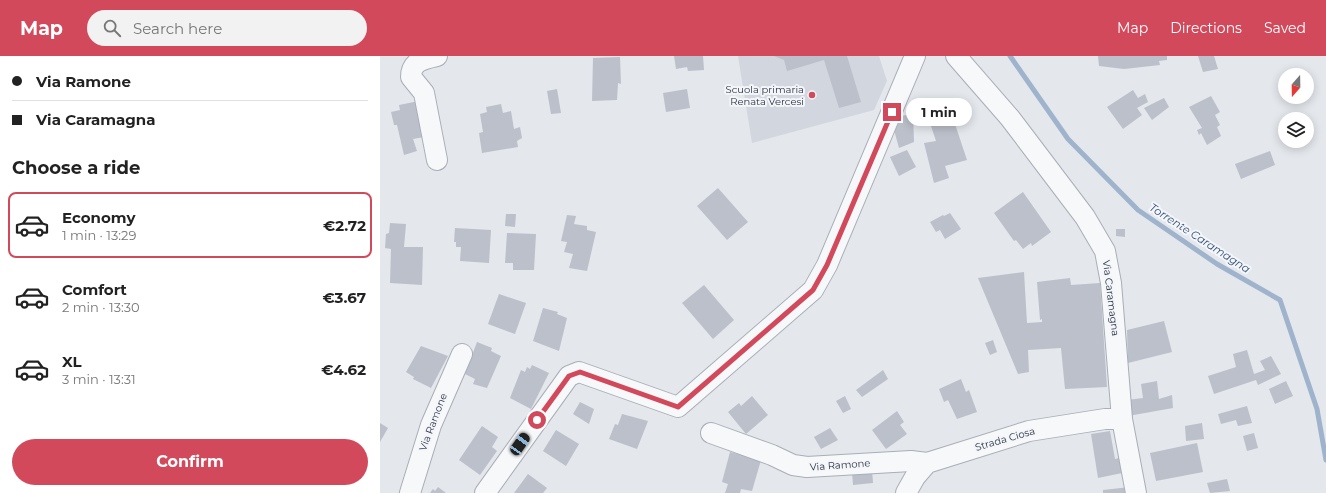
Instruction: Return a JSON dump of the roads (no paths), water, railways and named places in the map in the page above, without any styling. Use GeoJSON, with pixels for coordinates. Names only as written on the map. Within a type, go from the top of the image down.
{"type":"FeatureCollection","features":[{"type":"Feature","properties":{"kind":"street"},"geometry":{"type":"LineString","coordinates":[[437,56],[424,59],[414,65],[411,71],[411,77],[424,93],[437,160]]}},
{"type":"Feature","properties":{"kind":"street"},"geometry":{"type":"LineString","coordinates":[[485,493],[569,376],[580,372],[678,407],[813,290],[827,265],[915,56]]}},
{"type":"Feature","properties":{"kind":"street","name":"Via Caramagna"},"geometry":{"type":"LineString","coordinates":[[956,56],[1010,118],[1085,216],[1105,251],[1112,283],[1122,419],[1136,493]]}},
{"type":"Feature","properties":{"kind":"street","name":"Via Ramone"},"geometry":{"type":"LineString","coordinates":[[410,493],[431,425],[462,354]]}},
{"type":"Feature","properties":{"kind":"street","name":"Strada Ciosa"},"geometry":{"type":"LineString","coordinates":[[927,463],[1028,430],[1105,419],[1122,419]]}},
{"type":"Feature","properties":{"kind":"street","name":"Via Ramone"},"geometry":{"type":"LineString","coordinates":[[711,433],[772,455],[792,465],[807,467],[910,461],[927,463]]}},
{"type":"Feature","properties":{"kind":"street"},"geometry":{"type":"LineString","coordinates":[[906,493],[915,477],[927,463]]}},
{"type":"Feature","properties":{"kind":"waterway","name":"Torrente Caramagna"},"geometry":{"type":"LineString","coordinates":[[1010,56],[1068,139],[1138,210],[1217,264],[1280,300],[1317,409],[1326,460]]}},
{"type":"Feature","properties":{"kind":"place","name":"Scuola primaria Renata Vercesi"},"geometry":{"type":"Point","coordinates":[812,95]}}]}
